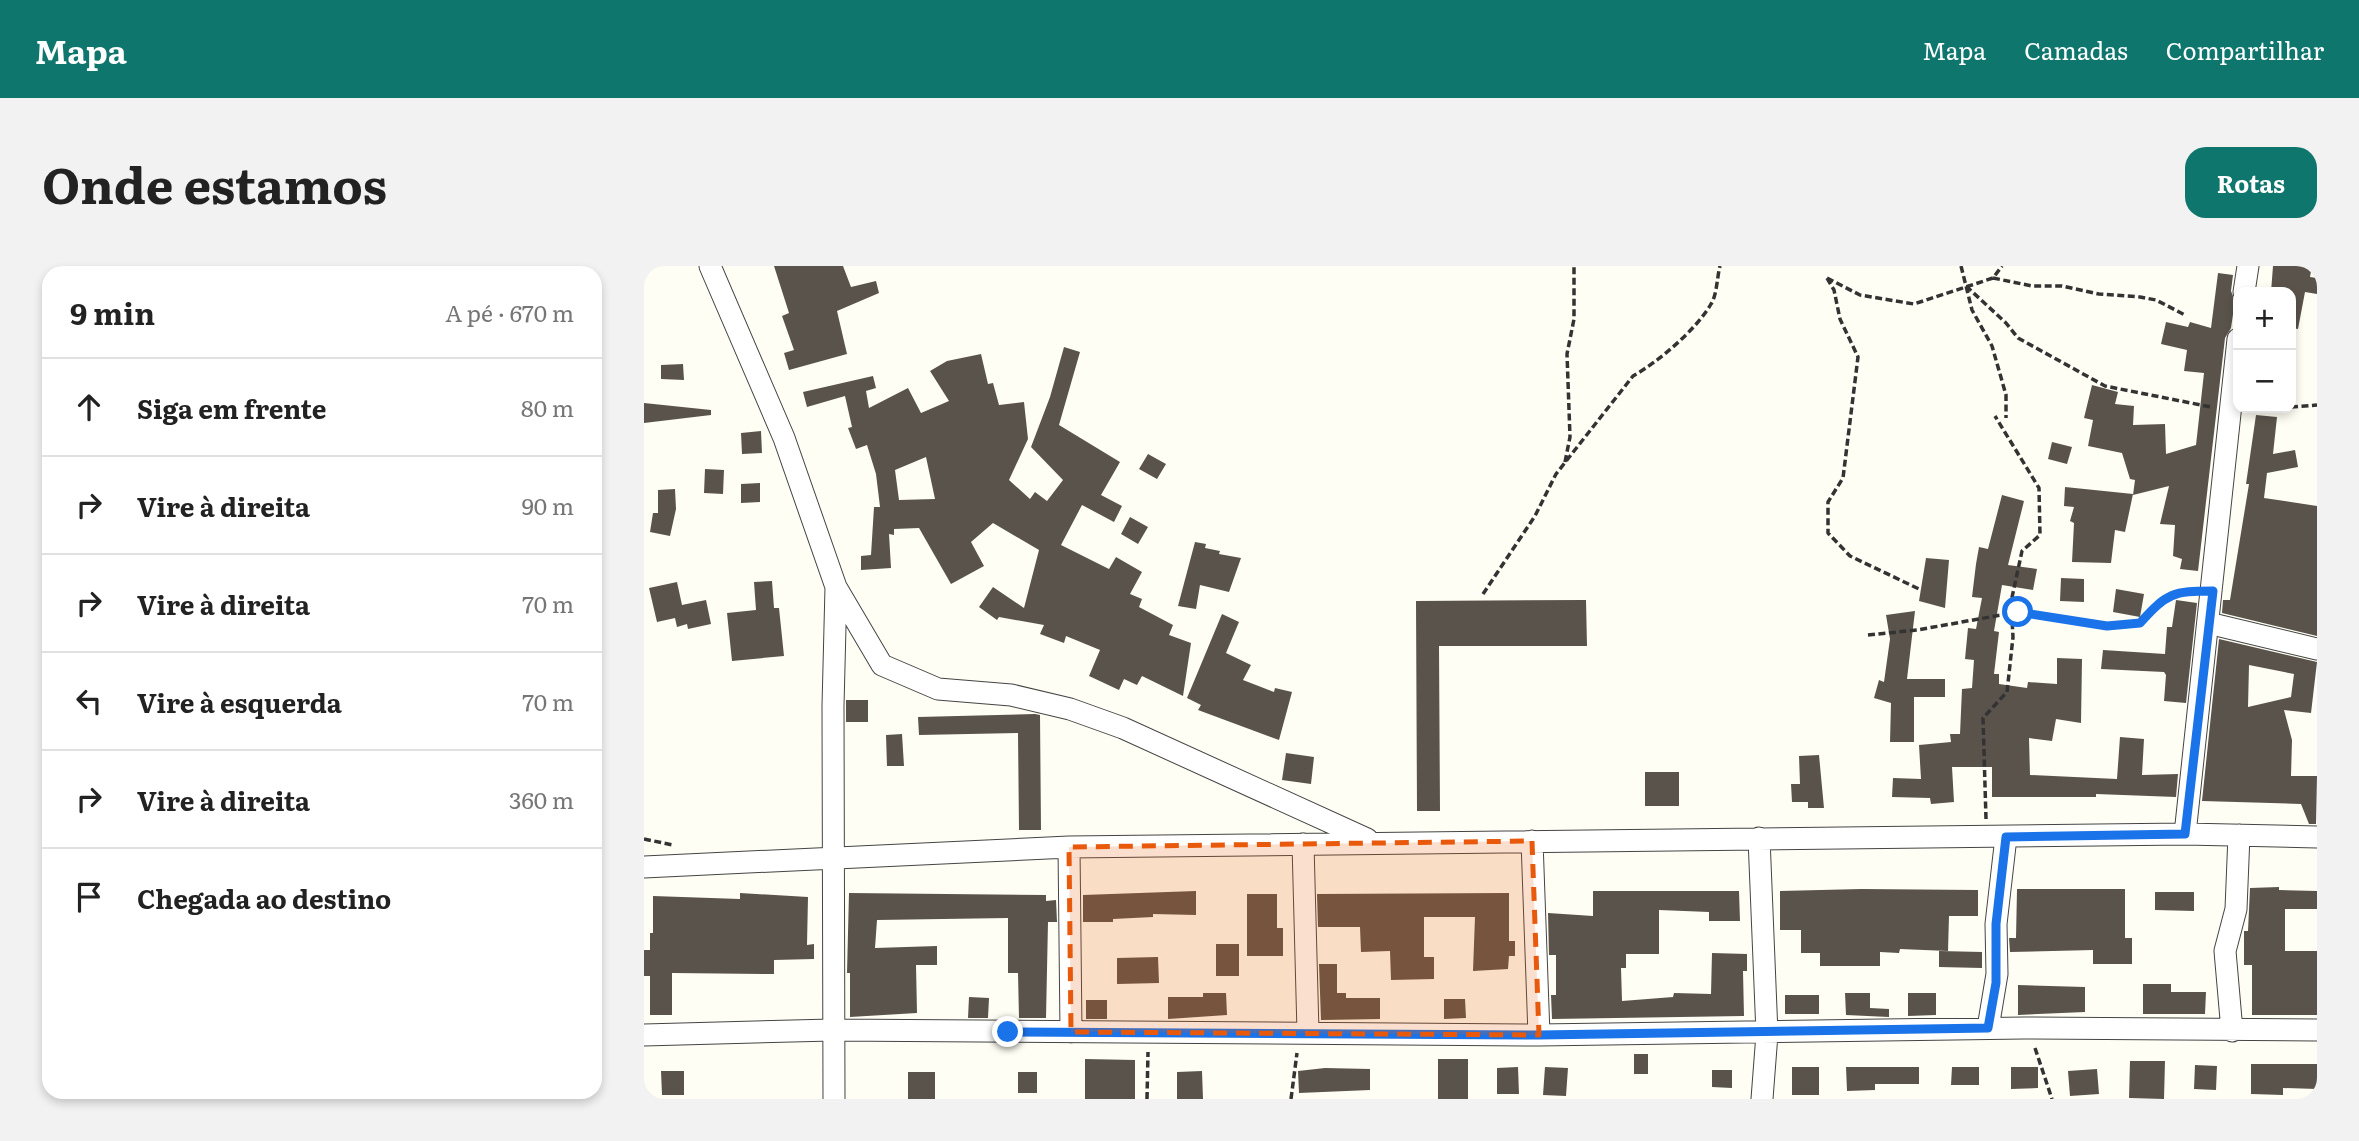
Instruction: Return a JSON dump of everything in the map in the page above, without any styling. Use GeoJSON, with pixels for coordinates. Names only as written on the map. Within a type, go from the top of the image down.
{"type":"FeatureCollection","features":[{"type":"Feature","properties":{"kind":"street"},"geometry":{"type":"LineString","coordinates":[[710,266],[784,438],[836,587],[882,665],[938,689],[1011,695],[1070,709],[1123,728],[1372,842]]}},
{"type":"Feature","properties":{"kind":"street"},"geometry":{"type":"LineString","coordinates":[[2246,287],[2248,266]]}},
{"type":"Feature","properties":{"kind":"street"},"geometry":{"type":"LineString","coordinates":[[2185,834],[2237,350]]}},
{"type":"Feature","properties":{"kind":"street"},"geometry":{"type":"LineString","coordinates":[[834,1099],[832,1030],[836,587]]}},
{"type":"Feature","properties":{"kind":"street"},"geometry":{"type":"LineString","coordinates":[[2208,623],[2317,649]]}},
{"type":"Feature","properties":{"kind":"street"},"geometry":{"type":"LineString","coordinates":[[644,867],[1069,846],[2185,834],[2317,837]]}},
{"type":"Feature","properties":{"kind":"street"},"geometry":{"type":"LineString","coordinates":[[2232,1031],[2225,951],[2236,909],[2239,835]]}},
{"type":"Feature","properties":{"kind":"street"},"geometry":{"type":"LineString","coordinates":[[1988,1028],[1996,983],[1997,837]]}},
{"type":"Feature","properties":{"kind":"street"},"geometry":{"type":"LineString","coordinates":[[1759,838],[1768,1034],[1762,1099]]}},
{"type":"Feature","properties":{"kind":"street"},"geometry":{"type":"LineString","coordinates":[[1532,841],[1539,1035]]}},
{"type":"Feature","properties":{"kind":"street"},"geometry":{"type":"LineString","coordinates":[[1303,844],[1303,1032]]}},
{"type":"Feature","properties":{"kind":"street"},"geometry":{"type":"LineString","coordinates":[[1069,846],[1071,1032]]}},
{"type":"Feature","properties":{"kind":"street"},"geometry":{"type":"LineString","coordinates":[[644,1035],[832,1030],[1539,1035],[1768,1034],[1988,1028],[2317,1030]]}},
{"type":"Feature","properties":{"kind":"path"},"geometry":{"type":"LineString","coordinates":[[1564,464],[1570,437],[1567,354],[1574,319],[1574,266]]}},
{"type":"Feature","properties":{"kind":"path"},"geometry":{"type":"LineString","coordinates":[[1483,594],[1535,516],[1564,464],[1633,376],[1649,367],[1680,340],[1712,303],[1720,266]]}},
{"type":"Feature","properties":{"kind":"path"},"geometry":{"type":"LineString","coordinates":[[1961,266],[1972,310],[1992,346],[2006,395],[2006,418]]}},
{"type":"Feature","properties":{"kind":"path"},"geometry":{"type":"LineString","coordinates":[[1993,278],[2002,266]]}},
{"type":"Feature","properties":{"kind":"path"},"geometry":{"type":"LineString","coordinates":[[1921,590],[1850,555],[1828,533],[1828,502],[1843,478],[1858,357],[1840,319],[1834,290],[1827,278],[1860,295],[1914,304],[1993,278],[2032,286],[2062,286],[2099,294],[2156,300],[2185,315]]}},
{"type":"Feature","properties":{"kind":"path"},"geometry":{"type":"LineString","coordinates":[[1966,286],[2006,323],[2018,338],[2105,386],[2233,409]]}},
{"type":"Feature","properties":{"kind":"path"},"geometry":{"type":"LineString","coordinates":[[2296,407],[2317,405]]}},
{"type":"Feature","properties":{"kind":"path"},"geometry":{"type":"LineString","coordinates":[[1995,416],[2039,488],[2040,535],[2022,551],[2011,602],[2013,637],[2007,692],[1983,718],[1982,774],[1997,837]]}},
{"type":"Feature","properties":{"kind":"path"},"geometry":{"type":"LineString","coordinates":[[1868,635],[1917,631],[2018,612],[2107,626],[2140,623],[2155,607],[2179,591],[2213,591]]}},
{"type":"Feature","properties":{"kind":"path"},"geometry":{"type":"LineString","coordinates":[[2024,1028],[2038,1053],[2052,1099]]}},
{"type":"Feature","properties":{"kind":"path"},"geometry":{"type":"LineString","coordinates":[[1291,1099],[1303,1032]]}},
{"type":"Feature","properties":{"kind":"path"},"geometry":{"type":"LineString","coordinates":[[1147,1099],[1148,1033]]}},
{"type":"Feature","properties":{"kind":"highlighted area"},"geometry":{"type":"Polygon","coordinates":[[[1532,841],[1539,1035],[1071,1032],[1069,847],[1532,841]]]}},
{"type":"Feature","properties":{"kind":"building"},"geometry":{"type":"Polygon","coordinates":[[[774,266],[843,266],[851,287],[876,281],[879,293],[837,311],[847,354],[789,370],[784,353],[794,350],[782,316],[789,313],[774,266]]]}},
{"type":"Feature","properties":{"kind":"building"},"geometry":{"type":"Polygon","coordinates":[[[2273,266],[2312,266],[2310,277],[2317,278],[2317,294],[2305,292],[2298,329],[2296,287],[2271,287],[2273,266]]]}},
{"type":"Feature","properties":{"kind":"building"},"geometry":{"type":"Polygon","coordinates":[[[2218,273],[2233,275],[2233,314],[2231,328],[2225,338],[2198,571],[2180,569],[2182,559],[2173,556],[2175,525],[2160,524],[2169,486],[2133,495],[2135,480],[2130,479],[2122,453],[2088,446],[2093,420],[2084,418],[2092,385],[2118,392],[2115,404],[2134,406],[2133,425],[2165,424],[2166,454],[2196,445],[2204,373],[2184,371],[2187,350],[2161,344],[2166,322],[2188,327],[2190,322],[2211,328],[2218,273]]]}},
{"type":"Feature","properties":{"kind":"building"},"geometry":{"type":"Polygon","coordinates":[[[1064,347],[1080,352],[1059,425],[1120,462],[1101,495],[1122,506],[1114,522],[1082,505],[1061,545],[1109,569],[1116,557],[1142,572],[1130,594],[1142,599],[1139,607],[1173,625],[1169,635],[1191,643],[1183,696],[1142,676],[1137,685],[1124,679],[1119,690],[1089,676],[1100,650],[1066,636],[1064,643],[1040,634],[1044,625],[999,617],[997,620],[979,607],[993,587],[1024,608],[1039,550],[993,523],[971,542],[984,566],[951,584],[919,528],[894,529],[894,535],[889,534],[891,568],[861,570],[861,556],[871,555],[874,507],[880,507],[876,474],[867,445],[856,449],[848,428],[852,427],[845,396],[807,407],[803,392],[873,376],[876,388],[866,391],[869,408],[908,388],[921,413],[949,401],[930,371],[947,361],[981,354],[988,384],[993,383],[999,405],[1024,402],[1028,439],[1009,480],[1030,499],[1035,492],[1047,501],[1063,480],[1031,447],[1050,397],[1064,347]],[[926,457],[895,470],[899,500],[935,499],[926,457]]]}},
{"type":"Feature","properties":{"kind":"building"},"geometry":{"type":"Polygon","coordinates":[[[683,364],[684,380],[661,379],[661,365],[683,364]]]}},
{"type":"Feature","properties":{"kind":"building"},"geometry":{"type":"Polygon","coordinates":[[[644,403],[711,410],[711,415],[644,423],[644,403]]]}},
{"type":"Feature","properties":{"kind":"building"},"geometry":{"type":"Polygon","coordinates":[[[2256,415],[2277,417],[2273,454],[2295,450],[2298,467],[2267,473],[2264,498],[2317,506],[2317,636],[2222,613],[2223,600],[2230,600],[2249,484],[2246,484],[2256,415]]]}},
{"type":"Feature","properties":{"kind":"building"},"geometry":{"type":"Polygon","coordinates":[[[761,431],[762,453],[742,454],[741,433],[761,431]]]}},
{"type":"Feature","properties":{"kind":"building"},"geometry":{"type":"Polygon","coordinates":[[[2052,442],[2072,447],[2067,464],[2048,459],[2052,442]]]}},
{"type":"Feature","properties":{"kind":"building"},"geometry":{"type":"Polygon","coordinates":[[[1148,454],[1166,464],[1157,479],[1139,469],[1148,454]]]}},
{"type":"Feature","properties":{"kind":"building"},"geometry":{"type":"Polygon","coordinates":[[[705,469],[724,470],[723,494],[704,493],[705,469]]]}},
{"type":"Feature","properties":{"kind":"building"},"geometry":{"type":"Polygon","coordinates":[[[760,483],[760,502],[741,503],[741,484],[760,483]]]}},
{"type":"Feature","properties":{"kind":"building"},"geometry":{"type":"Polygon","coordinates":[[[2065,487],[2133,494],[2125,532],[2115,530],[2111,563],[2072,562],[2074,523],[2070,521],[2074,507],[2064,506],[2065,487]]]}},
{"type":"Feature","properties":{"kind":"building"},"geometry":{"type":"Polygon","coordinates":[[[675,489],[676,509],[670,536],[650,532],[653,513],[658,513],[658,490],[675,489]]]}},
{"type":"Feature","properties":{"kind":"building"},"geometry":{"type":"Polygon","coordinates":[[[2002,495],[2024,501],[2008,565],[2037,569],[2033,590],[2002,585],[1994,631],[1999,632],[1994,674],[1999,674],[1999,684],[2027,688],[2028,682],[2057,684],[2057,658],[2082,659],[2081,723],[2056,719],[2052,741],[2029,738],[2030,775],[2117,779],[2120,737],[2144,739],[2142,775],[2178,774],[2176,797],[2096,794],[2096,797],[1992,797],[1992,767],[1952,767],[1954,802],[1931,804],[1930,798],[1892,797],[1893,778],[1921,779],[1919,745],[1951,742],[1950,734],[1960,734],[1962,689],[1972,688],[1974,660],[1965,659],[1968,628],[1976,629],[1982,598],[1972,597],[1976,564],[1979,547],[1988,549],[2002,495]]]}},
{"type":"Feature","properties":{"kind":"building"},"geometry":{"type":"Polygon","coordinates":[[[1130,517],[1148,527],[1138,544],[1121,534],[1130,517]]]}},
{"type":"Feature","properties":{"kind":"building"},"geometry":{"type":"Polygon","coordinates":[[[1195,542],[1206,544],[1205,548],[1220,551],[1219,554],[1241,558],[1229,592],[1200,585],[1196,609],[1178,606],[1195,542]]]}},
{"type":"Feature","properties":{"kind":"building"},"geometry":{"type":"Polygon","coordinates":[[[1926,558],[1949,560],[1945,608],[1919,601],[1926,558]]]}},
{"type":"Feature","properties":{"kind":"building"},"geometry":{"type":"Polygon","coordinates":[[[2061,578],[2084,579],[2084,602],[2060,601],[2061,578]]]}},
{"type":"Feature","properties":{"kind":"building"},"geometry":{"type":"Polygon","coordinates":[[[772,581],[774,608],[779,608],[784,656],[732,661],[727,613],[756,610],[754,582],[772,581]]]}},
{"type":"Feature","properties":{"kind":"building"},"geometry":{"type":"Polygon","coordinates":[[[677,582],[682,605],[706,600],[711,624],[688,629],[687,624],[677,627],[675,618],[657,622],[649,588],[677,582]]]}},
{"type":"Feature","properties":{"kind":"building"},"geometry":{"type":"Polygon","coordinates":[[[2116,589],[2144,594],[2140,617],[2113,612],[2116,589]]]}},
{"type":"Feature","properties":{"kind":"building"},"geometry":{"type":"Polygon","coordinates":[[[1586,600],[1587,646],[1439,646],[1440,811],[1417,811],[1416,601],[1586,600]]]}},
{"type":"Feature","properties":{"kind":"building"},"geometry":{"type":"Polygon","coordinates":[[[2176,600],[2197,603],[2186,703],[2164,701],[2164,672],[2101,669],[2103,650],[2165,654],[2167,627],[2172,627],[2176,600]]]}},
{"type":"Feature","properties":{"kind":"building"},"geometry":{"type":"Polygon","coordinates":[[[1915,611],[1907,679],[1945,679],[1945,697],[1914,697],[1914,742],[1890,742],[1891,703],[1874,698],[1879,680],[1884,682],[1890,639],[1886,615],[1915,611]]]}},
{"type":"Feature","properties":{"kind":"building"},"geometry":{"type":"Polygon","coordinates":[[[1222,614],[1239,622],[1226,653],[1251,665],[1243,680],[1274,692],[1275,688],[1292,692],[1279,740],[1198,710],[1201,705],[1187,698],[1222,614]]]}},
{"type":"Feature","properties":{"kind":"building"},"geometry":{"type":"Polygon","coordinates":[[[2219,639],[2317,662],[2311,713],[2284,710],[2292,740],[2291,776],[2317,776],[2316,824],[2309,824],[2301,804],[2202,801],[2219,639]],[[2249,665],[2248,707],[2291,697],[2294,674],[2249,665]]]}},
{"type":"Feature","properties":{"kind":"building"},"geometry":{"type":"Polygon","coordinates":[[[846,700],[868,700],[868,722],[846,722],[846,700]]]}},
{"type":"Feature","properties":{"kind":"building"},"geometry":{"type":"Polygon","coordinates":[[[1040,715],[1041,830],[1019,830],[1018,733],[919,735],[918,717],[1040,715]]]}},
{"type":"Feature","properties":{"kind":"building"},"geometry":{"type":"Polygon","coordinates":[[[902,734],[904,766],[887,766],[886,735],[902,734]]]}},
{"type":"Feature","properties":{"kind":"building"},"geometry":{"type":"Polygon","coordinates":[[[1286,753],[1314,757],[1311,784],[1282,780],[1286,753]]]}},
{"type":"Feature","properties":{"kind":"building"},"geometry":{"type":"Polygon","coordinates":[[[1819,755],[1824,808],[1808,808],[1808,802],[1792,802],[1791,784],[1800,784],[1799,756],[1819,755]]]}},
{"type":"Feature","properties":{"kind":"building"},"geometry":{"type":"Polygon","coordinates":[[[1645,772],[1679,772],[1679,806],[1645,806],[1645,772]]]}},
{"type":"Feature","properties":{"kind":"building"},"geometry":{"type":"Polygon","coordinates":[[[2279,887],[2279,890],[2317,891],[2317,909],[2285,909],[2285,951],[2317,951],[2317,1015],[2252,1015],[2252,965],[2244,965],[2244,931],[2248,931],[2250,888],[2279,887]]]}},
{"type":"Feature","properties":{"kind":"building"},"geometry":{"type":"Polygon","coordinates":[[[2017,889],[2125,889],[2125,938],[2132,938],[2132,964],[2093,964],[2093,950],[2010,952],[2009,938],[2016,938],[2017,889]]]}},
{"type":"Feature","properties":{"kind":"building"},"geometry":{"type":"Polygon","coordinates":[[[1978,890],[1978,916],[1949,916],[1948,951],[1900,949],[1899,953],[1880,952],[1880,966],[1820,966],[1820,953],[1801,953],[1801,930],[1780,930],[1780,891],[1978,890]]]}},
{"type":"Feature","properties":{"kind":"building"},"geometry":{"type":"Polygon","coordinates":[[[1196,891],[1196,915],[1153,914],[1153,917],[1113,919],[1113,922],[1083,922],[1083,895],[1196,891]]]}},
{"type":"Feature","properties":{"kind":"building"},"geometry":{"type":"Polygon","coordinates":[[[1593,891],[1739,891],[1740,921],[1709,921],[1709,912],[1659,910],[1659,954],[1626,954],[1626,968],[1621,968],[1622,1001],[1673,997],[1674,993],[1711,994],[1712,953],[1747,954],[1747,971],[1743,971],[1744,1016],[1552,1019],[1551,995],[1556,995],[1556,955],[1549,955],[1548,913],[1593,916],[1593,891]]]}},
{"type":"Feature","properties":{"kind":"building"},"geometry":{"type":"Polygon","coordinates":[[[2155,892],[2194,892],[2194,911],[2155,910],[2155,892]]]}},
{"type":"Feature","properties":{"kind":"building"},"geometry":{"type":"Polygon","coordinates":[[[740,893],[808,897],[807,945],[814,944],[814,959],[774,960],[774,974],[672,973],[672,1015],[650,1015],[650,976],[644,976],[644,950],[650,950],[650,933],[653,933],[653,896],[740,899],[740,893]]]}},
{"type":"Feature","properties":{"kind":"building"},"geometry":{"type":"Polygon","coordinates":[[[849,893],[1046,895],[1046,901],[1056,900],[1057,922],[1048,922],[1046,1018],[1019,1018],[1018,973],[1008,973],[1008,918],[877,920],[875,948],[937,946],[937,965],[916,965],[917,1013],[850,1017],[850,973],[847,973],[849,893]]]}},
{"type":"Feature","properties":{"kind":"building"},"geometry":{"type":"Polygon","coordinates":[[[1509,893],[1509,941],[1515,941],[1515,956],[1509,956],[1508,969],[1473,971],[1475,917],[1424,917],[1424,957],[1434,957],[1434,979],[1391,980],[1390,951],[1361,952],[1360,927],[1318,927],[1317,894],[1509,893]]]}},
{"type":"Feature","properties":{"kind":"building"},"geometry":{"type":"Polygon","coordinates":[[[1247,894],[1277,894],[1277,928],[1283,928],[1283,956],[1247,956],[1247,894]]]}},
{"type":"Feature","properties":{"kind":"building"},"geometry":{"type":"Polygon","coordinates":[[[1216,944],[1239,944],[1239,976],[1216,976],[1216,944]]]}},
{"type":"Feature","properties":{"kind":"building"},"geometry":{"type":"Polygon","coordinates":[[[1939,951],[1982,952],[1982,968],[1939,967],[1939,951]]]}},
{"type":"Feature","properties":{"kind":"building"},"geometry":{"type":"Polygon","coordinates":[[[1158,957],[1159,983],[1117,984],[1117,958],[1158,957]]]}},
{"type":"Feature","properties":{"kind":"building"},"geometry":{"type":"Polygon","coordinates":[[[1319,964],[1337,964],[1337,993],[1346,993],[1346,998],[1380,998],[1380,1019],[1321,1020],[1319,964]]]}},
{"type":"Feature","properties":{"kind":"building"},"geometry":{"type":"Polygon","coordinates":[[[2143,984],[2171,984],[2171,992],[2206,992],[2205,1014],[2143,1014],[2143,984]]]}},
{"type":"Feature","properties":{"kind":"building"},"geometry":{"type":"Polygon","coordinates":[[[2018,985],[2085,987],[2085,1012],[2018,1015],[2018,985]]]}},
{"type":"Feature","properties":{"kind":"building"},"geometry":{"type":"Polygon","coordinates":[[[1203,993],[1226,993],[1227,1015],[1168,1019],[1168,997],[1203,997],[1203,993]]]}},
{"type":"Feature","properties":{"kind":"building"},"geometry":{"type":"Polygon","coordinates":[[[1845,993],[1870,993],[1870,1008],[1889,1009],[1889,1017],[1846,1015],[1845,993]]]}},
{"type":"Feature","properties":{"kind":"building"},"geometry":{"type":"Polygon","coordinates":[[[1908,993],[1936,993],[1936,1015],[1908,1016],[1908,993]]]}},
{"type":"Feature","properties":{"kind":"building"},"geometry":{"type":"Polygon","coordinates":[[[1785,995],[1819,995],[1819,1014],[1785,1014],[1785,995]]]}},
{"type":"Feature","properties":{"kind":"building"},"geometry":{"type":"Polygon","coordinates":[[[969,997],[989,998],[988,1018],[968,1018],[969,997]]]}},
{"type":"Feature","properties":{"kind":"building"},"geometry":{"type":"Polygon","coordinates":[[[1444,999],[1465,999],[1466,1018],[1444,1019],[1444,999]]]}},
{"type":"Feature","properties":{"kind":"building"},"geometry":{"type":"Polygon","coordinates":[[[1086,1000],[1107,1000],[1107,1019],[1086,1019],[1086,1000]]]}},
{"type":"Feature","properties":{"kind":"building"},"geometry":{"type":"Polygon","coordinates":[[[1634,1054],[1648,1054],[1648,1074],[1634,1074],[1634,1054]]]}},
{"type":"Feature","properties":{"kind":"building"},"geometry":{"type":"Polygon","coordinates":[[[1085,1059],[1135,1060],[1135,1099],[1085,1099],[1085,1059]]]}},
{"type":"Feature","properties":{"kind":"building"},"geometry":{"type":"Polygon","coordinates":[[[1438,1059],[1468,1059],[1468,1099],[1438,1099],[1438,1059]]]}},
{"type":"Feature","properties":{"kind":"building"},"geometry":{"type":"Polygon","coordinates":[[[2130,1061],[2165,1061],[2164,1099],[2129,1098],[2130,1061]]]}},
{"type":"Feature","properties":{"kind":"building"},"geometry":{"type":"Polygon","coordinates":[[[2251,1064],[2317,1064],[2317,1089],[2283,1088],[2283,1095],[2251,1094],[2251,1064]]]}},
{"type":"Feature","properties":{"kind":"building"},"geometry":{"type":"Polygon","coordinates":[[[2195,1065],[2217,1066],[2216,1090],[2194,1089],[2195,1065]]]}},
{"type":"Feature","properties":{"kind":"building"},"geometry":{"type":"Polygon","coordinates":[[[1518,1067],[1519,1094],[1497,1094],[1497,1068],[1518,1067]]]}},
{"type":"Feature","properties":{"kind":"building"},"geometry":{"type":"Polygon","coordinates":[[[1545,1067],[1568,1068],[1566,1096],[1543,1095],[1545,1067]]]}},
{"type":"Feature","properties":{"kind":"building"},"geometry":{"type":"Polygon","coordinates":[[[1792,1067],[1819,1067],[1819,1095],[1792,1095],[1792,1067]]]}},
{"type":"Feature","properties":{"kind":"building"},"geometry":{"type":"Polygon","coordinates":[[[1846,1067],[1919,1067],[1919,1084],[1875,1084],[1875,1090],[1847,1091],[1846,1067]]]}},
{"type":"Feature","properties":{"kind":"building"},"geometry":{"type":"Polygon","coordinates":[[[1952,1067],[1979,1067],[1979,1085],[1951,1085],[1952,1067]]]}},
{"type":"Feature","properties":{"kind":"building"},"geometry":{"type":"Polygon","coordinates":[[[2011,1067],[2038,1067],[2038,1088],[2011,1089],[2011,1067]]]}},
{"type":"Feature","properties":{"kind":"building"},"geometry":{"type":"Polygon","coordinates":[[[1325,1068],[1370,1069],[1370,1090],[1299,1093],[1298,1071],[1325,1068]]]}},
{"type":"Feature","properties":{"kind":"building"},"geometry":{"type":"Polygon","coordinates":[[[2097,1069],[2099,1094],[2070,1096],[2068,1071],[2097,1069]]]}},
{"type":"Feature","properties":{"kind":"building"},"geometry":{"type":"Polygon","coordinates":[[[1712,1070],[1732,1070],[1732,1088],[1712,1087],[1712,1070]]]}},
{"type":"Feature","properties":{"kind":"building"},"geometry":{"type":"Polygon","coordinates":[[[661,1071],[684,1071],[684,1095],[662,1095],[661,1071]]]}},
{"type":"Feature","properties":{"kind":"building"},"geometry":{"type":"Polygon","coordinates":[[[1202,1071],[1203,1099],[1177,1099],[1177,1072],[1202,1071]]]}},
{"type":"Feature","properties":{"kind":"building"},"geometry":{"type":"Polygon","coordinates":[[[908,1072],[935,1072],[935,1099],[908,1099],[908,1072]]]}},
{"type":"Feature","properties":{"kind":"building"},"geometry":{"type":"Polygon","coordinates":[[[1018,1072],[1037,1072],[1037,1093],[1018,1093],[1018,1072]]]}},
{"type":"Feature","properties":{"kind":"route"},"geometry":{"type":"LineString","coordinates":[[1008,1032],[1539,1035],[1768,1034],[1988,1028],[1997,974],[1996,924],[2006,837],[2185,834],[2203,659],[2213,591],[2179,591],[2155,607],[2140,623],[2107,626],[2018,612]]}}]}
